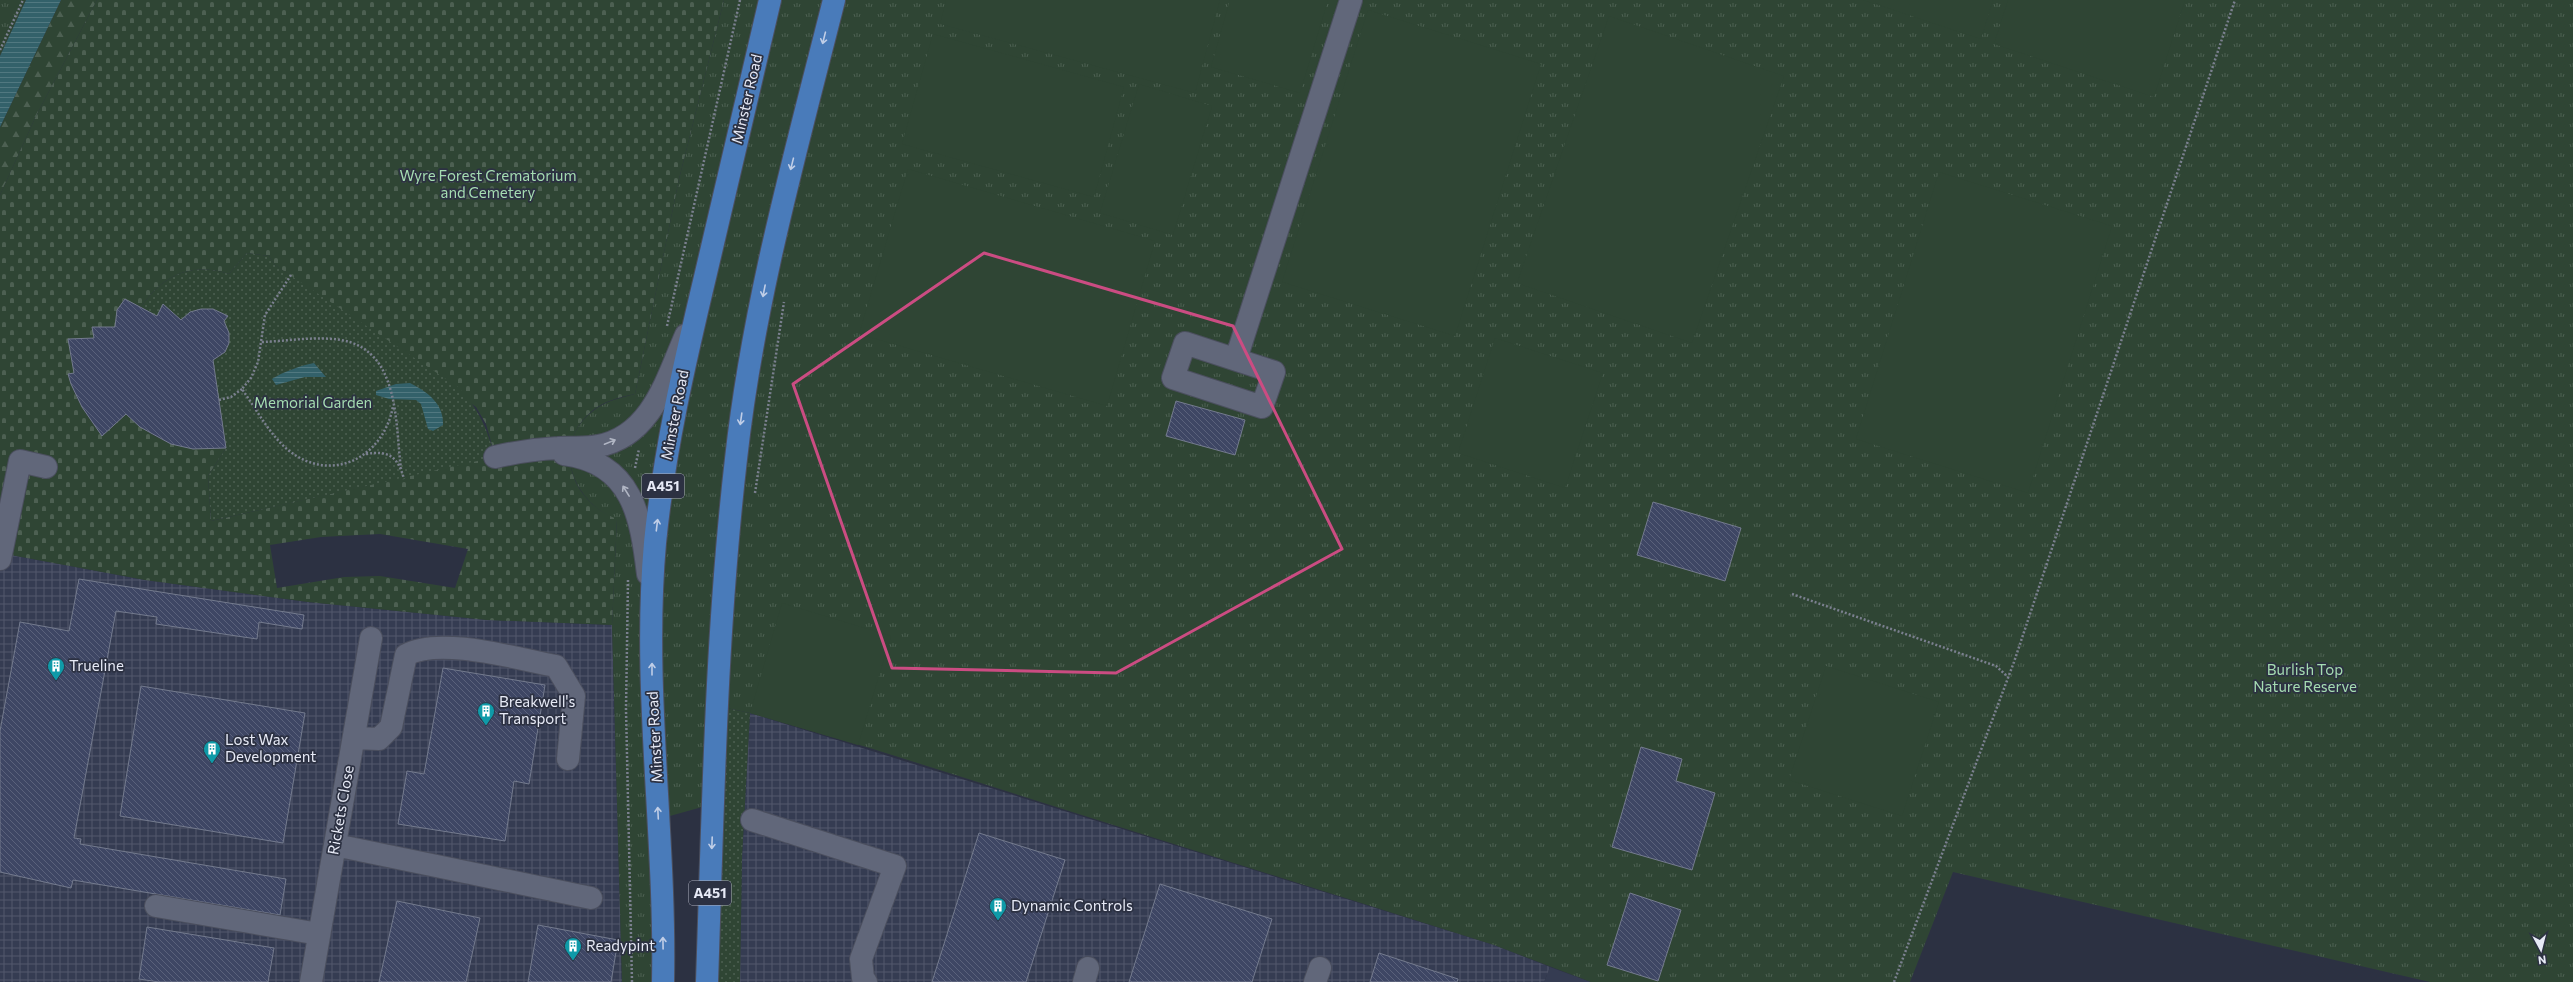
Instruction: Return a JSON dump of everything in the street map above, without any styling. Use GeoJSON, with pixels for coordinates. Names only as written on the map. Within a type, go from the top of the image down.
{"type":"FeatureCollection","features":[{"type":"Feature","properties":{"kind":"main road","name":"Minster Road"},"geometry":{"type":"LineString","coordinates":[[663,982],[663,916],[652,695],[652,610],[655,541],[665,466],[698,307],[770,0]]}},
{"type":"Feature","properties":{"kind":"main road","name":"A451"},"geometry":{"type":"LineString","coordinates":[[707,982],[720,633],[736,458],[746,385],[773,240],[834,0]]}},
{"type":"Feature","properties":{"kind":"lane"},"geometry":{"type":"LineString","coordinates":[[1236,359],[1351,0]]}},
{"type":"Feature","properties":{"kind":"lane"},"geometry":{"type":"LineString","coordinates":[[495,456],[558,448],[589,448],[607,444],[628,433],[643,420],[655,405],[698,307]]}},
{"type":"Feature","properties":{"kind":"lane"},"geometry":{"type":"LineString","coordinates":[[558,448],[563,454],[580,458],[610,473],[629,495],[636,508],[642,527],[652,610]]}},
{"type":"Feature","properties":{"kind":"lane"},"geometry":{"type":"LineString","coordinates":[[0,559],[3,527],[20,461],[46,467]]}},
{"type":"Feature","properties":{"kind":"lane","name":"Rickets Close"},"geometry":{"type":"LineString","coordinates":[[311,982],[371,638]]}},
{"type":"Feature","properties":{"kind":"lane"},"geometry":{"type":"LineString","coordinates":[[354,738],[379,739],[391,727],[406,655],[417,649],[453,648],[556,666],[574,696],[568,759]]}},
{"type":"Feature","properties":{"kind":"lane"},"geometry":{"type":"LineString","coordinates":[[752,820],[895,866],[861,960],[863,978],[866,982]]}},
{"type":"Feature","properties":{"kind":"lane"},"geometry":{"type":"LineString","coordinates":[[335,845],[591,898]]}},
{"type":"Feature","properties":{"kind":"lane"},"geometry":{"type":"LineString","coordinates":[[156,906],[319,934]]}},
{"type":"Feature","properties":{"kind":"path"},"geometry":{"type":"LineString","coordinates":[[0,50],[22,0]]}},
{"type":"Feature","properties":{"kind":"path"},"geometry":{"type":"LineString","coordinates":[[1894,982],[2008,678],[2235,0]]}},
{"type":"Feature","properties":{"kind":"path"},"geometry":{"type":"LineString","coordinates":[[219,400],[231,397],[242,389],[255,371],[262,342],[261,331],[265,315],[291,275]]}},
{"type":"Feature","properties":{"kind":"path"},"geometry":{"type":"LineString","coordinates":[[754,500],[766,410],[785,295]]}},
{"type":"Feature","properties":{"kind":"path"},"geometry":{"type":"LineString","coordinates":[[262,342],[341,340],[369,353],[380,363],[388,376],[401,469],[404,479]]}},
{"type":"Feature","properties":{"kind":"path"},"geometry":{"type":"LineString","coordinates":[[242,389],[278,439],[299,458],[326,465],[354,461],[366,454],[385,433],[393,406]]}},
{"type":"Feature","properties":{"kind":"path"},"geometry":{"type":"LineString","coordinates":[[366,454],[377,452],[390,454],[401,469]]}},
{"type":"Feature","properties":{"kind":"path"},"geometry":{"type":"LineString","coordinates":[[1792,594],[1996,666],[2008,678]]}},
{"type":"Feature","properties":{"kind":"path"},"geometry":{"type":"LineString","coordinates":[[626,709],[632,982]]}},
{"type":"Feature","properties":{"kind":"highlighted area"},"geometry":{"type":"Polygon","coordinates":[[[984,253],[1233,326],[1342,549],[1116,673],[892,668],[793,384],[984,253]]]}},
{"type":"Feature","properties":{"kind":"shaded area"},"geometry":{"type":"Polygon","coordinates":[[[26,0],[61,0],[0,127],[0,56],[26,0]]]}},
{"type":"Feature","properties":{"kind":"shaded area"},"geometry":{"type":"Polygon","coordinates":[[[314,363],[326,377],[305,377],[276,385],[272,379],[293,369],[314,363]]]}},
{"type":"Feature","properties":{"kind":"shaded area"},"geometry":{"type":"Polygon","coordinates":[[[410,383],[423,390],[438,405],[443,418],[443,425],[433,431],[428,429],[421,404],[416,400],[389,399],[376,395],[376,391],[396,384],[410,383]]]}},
{"type":"Feature","properties":{"kind":"shaded area"},"geometry":{"type":"Polygon","coordinates":[[[0,553],[145,580],[308,602],[487,620],[612,625],[622,982],[0,982],[0,553]]]}},
{"type":"Feature","properties":{"kind":"shaded area"},"geometry":{"type":"Polygon","coordinates":[[[750,713],[1494,945],[1550,967],[1544,982],[740,982],[742,857],[750,713]]]}},
{"type":"Feature","properties":{"kind":"shaded area"},"geometry":{"type":"Polygon","coordinates":[[[1550,967],[1591,982],[1544,982],[1550,967]]]}},
{"type":"Feature","properties":{"kind":"green space"},"geometry":{"type":"Polygon","coordinates":[[[0,0],[26,0],[0,56],[0,0]]]}},
{"type":"Feature","properties":{"kind":"green space"},"geometry":{"type":"Polygon","coordinates":[[[61,0],[97,0],[36,116],[0,195],[0,127],[61,0]]]}},
{"type":"Feature","properties":{"kind":"green space","name":"Wyre Forest Crematorium and Cemetery"},"geometry":{"type":"Polygon","coordinates":[[[97,0],[724,0],[679,179],[635,394],[612,400],[592,411],[579,425],[572,440],[570,456],[572,471],[578,486],[588,500],[601,511],[617,519],[612,625],[487,620],[308,602],[145,580],[0,553],[0,195],[36,116],[97,0]],[[247,253],[229,274],[202,270],[190,271],[168,279],[141,307],[124,299],[117,310],[115,327],[93,327],[94,338],[68,339],[74,373],[68,374],[71,383],[82,407],[102,436],[126,414],[149,433],[172,443],[196,448],[226,448],[208,476],[211,521],[495,456],[486,424],[476,407],[275,265],[269,256],[247,253]],[[380,534],[321,537],[270,545],[277,588],[344,577],[380,576],[455,588],[468,549],[380,534]]]}},
{"type":"Feature","properties":{"kind":"green space","name":"Burlish Top Nature Reserve"},"geometry":{"type":"Polygon","coordinates":[[[724,0],[2573,0],[2573,982],[2430,982],[1953,872],[1910,982],[1591,982],[1494,945],[873,749],[750,713],[718,706],[713,804],[659,819],[663,982],[622,982],[612,625],[617,520],[601,511],[588,500],[578,486],[572,471],[570,455],[572,439],[580,424],[593,411],[608,402],[635,394],[679,179],[724,0]]]}},
{"type":"Feature","properties":{"kind":"green space"},"geometry":{"type":"Polygon","coordinates":[[[946,0],[1220,0],[1195,93],[940,24],[946,0]]]}},
{"type":"Feature","properties":{"kind":"green space"},"geometry":{"type":"Polygon","coordinates":[[[1230,0],[1328,0],[1300,93],[1211,67],[1230,0]]]}},
{"type":"Feature","properties":{"kind":"green space"},"geometry":{"type":"Polygon","coordinates":[[[1863,0],[1993,0],[1981,39],[1863,0]]]}},
{"type":"Feature","properties":{"kind":"green space"},"geometry":{"type":"Polygon","coordinates":[[[2008,0],[2185,0],[2154,97],[1994,44],[2008,0]]]}},
{"type":"Feature","properties":{"kind":"green space"},"geometry":{"type":"Polygon","coordinates":[[[1368,10],[1541,64],[1455,336],[1282,282],[1368,10]]]}},
{"type":"Feature","properties":{"kind":"green space"},"geometry":{"type":"Polygon","coordinates":[[[1609,16],[1784,76],[1692,343],[1517,283],[1609,16]]]}},
{"type":"Feature","properties":{"kind":"green space"},"geometry":{"type":"Polygon","coordinates":[[[933,34],[1124,87],[1094,197],[902,144],[933,34]]]}},
{"type":"Feature","properties":{"kind":"green space"},"geometry":{"type":"Polygon","coordinates":[[[1139,84],[1212,106],[1173,235],[1100,213],[1139,84]]]}},
{"type":"Feature","properties":{"kind":"green space"},"geometry":{"type":"Polygon","coordinates":[[[908,169],[1155,241],[1107,406],[859,334],[908,169]]]}},
{"type":"Feature","properties":{"kind":"green space"},"geometry":{"type":"Polygon","coordinates":[[[1939,172],[2112,226],[2028,493],[1856,439],[1939,172]]]}},
{"type":"Feature","properties":{"kind":"green space","name":"Memorial Garden"},"geometry":{"type":"Polygon","coordinates":[[[247,253],[269,256],[275,265],[458,387],[472,404],[481,419],[489,436],[495,457],[211,521],[208,476],[226,448],[213,360],[223,354],[228,344],[229,333],[223,323],[227,316],[215,310],[204,309],[193,312],[182,320],[163,305],[157,316],[141,307],[168,279],[190,271],[202,270],[229,274],[247,253]]]}},
{"type":"Feature","properties":{"kind":"green space"},"geometry":{"type":"Polygon","coordinates":[[[1495,338],[1603,373],[1565,488],[1458,453],[1495,338]]]}},
{"type":"Feature","properties":{"kind":"green space"},"geometry":{"type":"Polygon","coordinates":[[[782,603],[891,636],[858,745],[750,713],[782,603]]]}},
{"type":"Feature","properties":{"kind":"green space"},"geometry":{"type":"Polygon","coordinates":[[[1826,666],[1939,702],[1902,816],[1789,780],[1826,666]]]}},
{"type":"Feature","properties":{"kind":"green space"},"geometry":{"type":"Polygon","coordinates":[[[717,706],[750,713],[742,857],[740,982],[707,982],[717,706]]]}},
{"type":"Feature","properties":{"kind":"building"},"geometry":{"type":"Polygon","coordinates":[[[125,299],[157,316],[163,304],[181,320],[190,312],[201,309],[213,309],[228,316],[224,321],[229,333],[229,343],[225,352],[213,360],[226,448],[193,449],[171,444],[140,427],[126,414],[102,436],[82,407],[68,374],[74,373],[68,339],[94,338],[92,327],[115,327],[117,310],[125,299]]]}},
{"type":"Feature","properties":{"kind":"building"},"geometry":{"type":"Polygon","coordinates":[[[1176,401],[1245,420],[1235,455],[1166,436],[1176,401]]]}},
{"type":"Feature","properties":{"kind":"building"},"geometry":{"type":"Polygon","coordinates":[[[1653,502],[1741,528],[1725,581],[1637,555],[1653,502]]]}},
{"type":"Feature","properties":{"kind":"building"},"geometry":{"type":"Polygon","coordinates":[[[79,579],[304,615],[302,629],[259,622],[257,639],[156,624],[157,617],[116,611],[74,838],[81,839],[80,844],[286,879],[280,915],[73,880],[71,888],[0,872],[0,731],[20,622],[69,631],[79,579]]]}},
{"type":"Feature","properties":{"kind":"building","name":"Breakwell's Transport"},"geometry":{"type":"Polygon","coordinates":[[[443,668],[545,685],[529,784],[514,781],[505,841],[398,824],[407,771],[424,774],[443,668]]]}},
{"type":"Feature","properties":{"kind":"building","name":"Lost Wax Development"},"geometry":{"type":"Polygon","coordinates":[[[141,686],[305,713],[283,843],[120,816],[141,686]]]}},
{"type":"Feature","properties":{"kind":"building"},"geometry":{"type":"Polygon","coordinates":[[[1641,747],[1682,759],[1676,781],[1715,793],[1692,870],[1612,847],[1641,747]]]}},
{"type":"Feature","properties":{"kind":"building","name":"Dynamic Controls"},"geometry":{"type":"Polygon","coordinates":[[[979,833],[1065,860],[1026,982],[932,982],[979,833]]]}},
{"type":"Feature","properties":{"kind":"building"},"geometry":{"type":"Polygon","coordinates":[[[1160,884],[1272,919],[1252,982],[1129,982],[1160,884]]]}},
{"type":"Feature","properties":{"kind":"building"},"geometry":{"type":"Polygon","coordinates":[[[1630,893],[1681,910],[1658,981],[1607,965],[1630,893]]]}},
{"type":"Feature","properties":{"kind":"building"},"geometry":{"type":"Polygon","coordinates":[[[397,901],[480,918],[466,982],[379,982],[397,901]]]}},
{"type":"Feature","properties":{"kind":"building","name":"Readypint"},"geometry":{"type":"Polygon","coordinates":[[[538,925],[618,940],[611,982],[528,982],[538,925]]]}},
{"type":"Feature","properties":{"kind":"building"},"geometry":{"type":"Polygon","coordinates":[[[147,927],[274,948],[268,982],[159,982],[139,979],[147,927]]]}},
{"type":"Feature","properties":{"kind":"building"},"geometry":{"type":"Polygon","coordinates":[[[1379,953],[1458,979],[1457,982],[1370,982],[1379,953]]]}},
{"type":"Feature","properties":{"kind":"place","name":"Trueline"},"geometry":{"type":"Point","coordinates":[56,681]}},
{"type":"Feature","properties":{"kind":"place","name":"Breakwell's Transport"},"geometry":{"type":"Point","coordinates":[486,726]}},
{"type":"Feature","properties":{"kind":"place","name":"Lost Wax Development"},"geometry":{"type":"Point","coordinates":[212,764]}},
{"type":"Feature","properties":{"kind":"place","name":"Dynamic Controls"},"geometry":{"type":"Point","coordinates":[998,921]}},
{"type":"Feature","properties":{"kind":"place","name":"Readypint"},"geometry":{"type":"Point","coordinates":[573,961]}}]}
